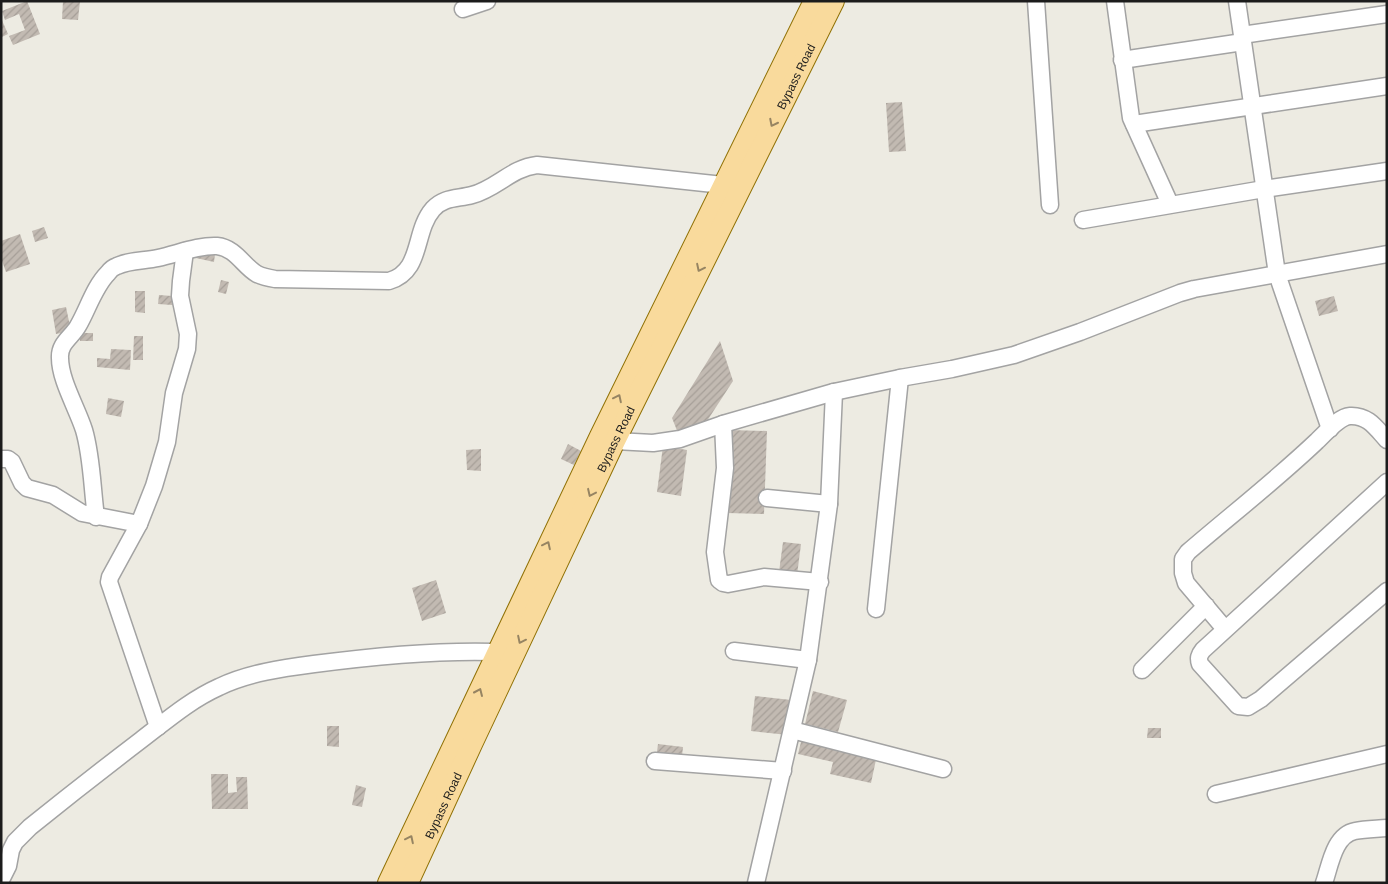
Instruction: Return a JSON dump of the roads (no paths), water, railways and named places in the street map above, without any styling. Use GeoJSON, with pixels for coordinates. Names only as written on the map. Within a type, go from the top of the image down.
{"type":"FeatureCollection","features":[{"type":"Feature","properties":{"kind":"main road","name":"Bypass Road"},"geometry":{"type":"LineString","coordinates":[[388,883],[648,334],[814,1]]}},
{"type":"Feature","properties":{"kind":"main road","name":"Bypass Road"},"geometry":{"type":"LineString","coordinates":[[408,883],[615,441],[834,1]]}},
{"type":"Feature","properties":{"kind":"street"},"geometry":{"type":"LineString","coordinates":[[463,9],[487,1]]}},
{"type":"Feature","properties":{"kind":"street"},"geometry":{"type":"LineString","coordinates":[[1036,1],[1050,205]]}},
{"type":"Feature","properties":{"kind":"street"},"geometry":{"type":"LineString","coordinates":[[1115,1],[1129,111],[1170,204]]}},
{"type":"Feature","properties":{"kind":"street"},"geometry":{"type":"LineString","coordinates":[[1237,1],[1277,274],[1330,429]]}},
{"type":"Feature","properties":{"kind":"street"},"geometry":{"type":"LineString","coordinates":[[1122,60],[1387,14]]}},
{"type":"Feature","properties":{"kind":"street"},"geometry":{"type":"LineString","coordinates":[[1134,124],[1387,86]]}},
{"type":"Feature","properties":{"kind":"street"},"geometry":{"type":"LineString","coordinates":[[96,516],[84,430],[66,384],[59,359],[60,349],[79,325],[100,284],[108,272],[117,266],[156,259],[204,246],[219,246],[228,249],[256,273],[265,278],[390,281],[399,278],[411,265],[422,228],[433,210],[444,201],[452,198],[482,192],[526,166],[537,165],[723,185]]}},
{"type":"Feature","properties":{"kind":"street"},"geometry":{"type":"LineString","coordinates":[[1083,220],[1170,204],[1387,171]]}},
{"type":"Feature","properties":{"kind":"street"},"geometry":{"type":"LineString","coordinates":[[158,727],[109,582],[139,524],[154,486],[167,442],[174,392],[186,349],[188,334],[180,296],[185,252]]}},
{"type":"Feature","properties":{"kind":"street"},"geometry":{"type":"LineString","coordinates":[[615,441],[653,442],[680,439],[723,424],[834,392],[1014,355],[1080,332],[1180,293],[1387,254]]}},
{"type":"Feature","properties":{"kind":"street"},"geometry":{"type":"LineString","coordinates":[[876,609],[900,378]]}},
{"type":"Feature","properties":{"kind":"street"},"geometry":{"type":"LineString","coordinates":[[756,883],[808,660],[829,504],[834,392]]}},
{"type":"Feature","properties":{"kind":"street"},"geometry":{"type":"LineString","coordinates":[[1225,629],[1186,583],[1183,573],[1184,559],[1188,552],[1302,455],[1340,420],[1349,416],[1363,417],[1387,440]]}},
{"type":"Feature","properties":{"kind":"street"},"geometry":{"type":"LineString","coordinates":[[723,424],[725,468],[715,552],[719,580],[728,584],[764,576],[820,582]]}},
{"type":"Feature","properties":{"kind":"street"},"geometry":{"type":"LineString","coordinates":[[1,459],[8,459],[12,462],[22,483],[27,488],[45,492],[82,513],[139,524]]}},
{"type":"Feature","properties":{"kind":"street"},"geometry":{"type":"LineString","coordinates":[[1387,482],[1225,629],[1203,650],[1198,659],[1200,664],[1238,706],[1248,707],[1261,699],[1387,591]]}},
{"type":"Feature","properties":{"kind":"street"},"geometry":{"type":"LineString","coordinates":[[767,498],[829,504]]}},
{"type":"Feature","properties":{"kind":"street"},"geometry":{"type":"LineString","coordinates":[[1142,670],[1206,606]]}},
{"type":"Feature","properties":{"kind":"street"},"geometry":{"type":"LineString","coordinates":[[1,880],[8,866],[11,850],[15,842],[30,827],[158,727],[199,697],[220,686],[242,678],[286,668],[336,661],[439,651],[496,652]]}},
{"type":"Feature","properties":{"kind":"street"},"geometry":{"type":"LineString","coordinates":[[734,651],[808,660]]}},
{"type":"Feature","properties":{"kind":"street"},"geometry":{"type":"LineString","coordinates":[[792,730],[943,769]]}},
{"type":"Feature","properties":{"kind":"street"},"geometry":{"type":"LineString","coordinates":[[1216,794],[1387,754]]}},
{"type":"Feature","properties":{"kind":"street"},"geometry":{"type":"LineString","coordinates":[[655,761],[783,771]]}},
{"type":"Feature","properties":{"kind":"street"},"geometry":{"type":"LineString","coordinates":[[1324,883],[1339,840],[1345,834],[1354,831],[1387,828]]}}]}
